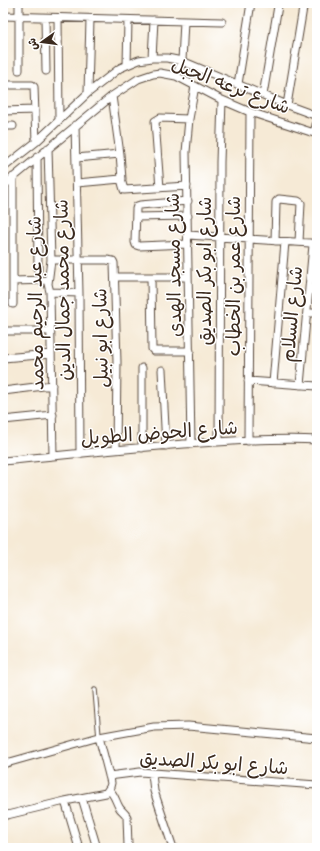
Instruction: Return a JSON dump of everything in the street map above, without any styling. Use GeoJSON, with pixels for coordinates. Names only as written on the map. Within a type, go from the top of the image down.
{"type":"FeatureCollection","features":[{"type":"Feature","properties":{"kind":"street"},"geometry":{"type":"LineString","coordinates":[[19,3],[19,70]]}},
{"type":"Feature","properties":{"kind":"street"},"geometry":{"type":"LineString","coordinates":[[238,84],[251,3]]}},
{"type":"Feature","properties":{"kind":"street"},"geometry":{"type":"LineString","coordinates":[[263,95],[278,6]]}},
{"type":"Feature","properties":{"kind":"street"},"geometry":{"type":"LineString","coordinates":[[287,105],[304,8]]}},
{"type":"Feature","properties":{"kind":"street"},"geometry":{"type":"LineString","coordinates":[[3,16],[222,22]]}},
{"type":"Feature","properties":{"kind":"street"},"geometry":{"type":"LineString","coordinates":[[45,18],[46,71]]}},
{"type":"Feature","properties":{"kind":"street"},"geometry":{"type":"LineString","coordinates":[[58,18],[59,120]]}},
{"type":"Feature","properties":{"kind":"street"},"geometry":{"type":"LineString","coordinates":[[88,93],[90,19]]}},
{"type":"Feature","properties":{"kind":"street"},"geometry":{"type":"LineString","coordinates":[[127,65],[128,20]]}},
{"type":"Feature","properties":{"kind":"street"},"geometry":{"type":"LineString","coordinates":[[152,58],[154,20]]}},
{"type":"Feature","properties":{"kind":"street"},"geometry":{"type":"LineString","coordinates":[[176,76],[182,61],[184,21]]}},
{"type":"Feature","properties":{"kind":"street","name":"شارع ترعه الجبل"},"geometry":{"type":"LineString","coordinates":[[3,168],[36,142],[88,93],[114,73],[139,60],[167,58],[182,61],[317,116]]}},
{"type":"Feature","properties":{"kind":"street","name":"شارع ترعه الجبل"},"geometry":{"type":"LineString","coordinates":[[3,186],[112,96],[131,83],[145,76],[160,74],[176,76],[222,100],[250,112],[316,134]]}},
{"type":"Feature","properties":{"kind":"street"},"geometry":{"type":"LineString","coordinates":[[3,85],[34,86],[36,142]]}},
{"type":"Feature","properties":{"kind":"street","name":"شارع مسجد الهدى"},"geometry":{"type":"LineString","coordinates":[[191,444],[188,186],[186,152],[189,119],[195,86]]}},
{"type":"Feature","properties":{"kind":"street"},"geometry":{"type":"LineString","coordinates":[[112,96],[124,190],[188,186]]}},
{"type":"Feature","properties":{"kind":"street","name":"شارع ابو بكر الصديق"},"geometry":{"type":"LineString","coordinates":[[219,442],[222,100]]}},
{"type":"Feature","properties":{"kind":"street"},"geometry":{"type":"LineString","coordinates":[[3,111],[35,110]]}},
{"type":"Feature","properties":{"kind":"street","name":"شارع عمر بن الخطاب"},"geometry":{"type":"LineString","coordinates":[[248,441],[250,112]]}},
{"type":"Feature","properties":{"kind":"street"},"geometry":{"type":"LineString","coordinates":[[160,188],[155,121],[160,118],[189,119]]}},
{"type":"Feature","properties":{"kind":"street"},"geometry":{"type":"LineString","coordinates":[[316,134],[317,121]]}},
{"type":"Feature","properties":{"kind":"street","name":"شارع محمد جمال الدين"},"geometry":{"type":"LineString","coordinates":[[75,125],[79,260],[80,454]]}},
{"type":"Feature","properties":{"kind":"street"},"geometry":{"type":"LineString","coordinates":[[3,126],[13,126]]}},
{"type":"Feature","properties":{"kind":"street","name":"شارع عبد الرحيم محمد"},"geometry":{"type":"LineString","coordinates":[[48,148],[51,260],[48,280],[50,292],[54,456]]}},
{"type":"Feature","properties":{"kind":"street"},"geometry":{"type":"LineString","coordinates":[[76,158],[120,154]]}},
{"type":"Feature","properties":{"kind":"street"},"geometry":{"type":"LineString","coordinates":[[37,158],[38,270]]}},
{"type":"Feature","properties":{"kind":"street"},"geometry":{"type":"LineString","coordinates":[[13,177],[13,304]]}},
{"type":"Feature","properties":{"kind":"street"},"geometry":{"type":"LineString","coordinates":[[77,183],[122,179]]}},
{"type":"Feature","properties":{"kind":"street"},"geometry":{"type":"LineString","coordinates":[[188,234],[284,242],[299,242],[301,203],[298,200],[279,198],[276,202],[275,241]]}},
{"type":"Feature","properties":{"kind":"street"},"geometry":{"type":"LineString","coordinates":[[188,201],[138,205],[136,208],[135,242],[136,245],[139,246],[188,244]]}},
{"type":"Feature","properties":{"kind":"street"},"geometry":{"type":"LineString","coordinates":[[136,217],[188,216]]}},
{"type":"Feature","properties":{"kind":"street"},"geometry":{"type":"LineString","coordinates":[[273,383],[284,242]]}},
{"type":"Feature","properties":{"kind":"street","name":"شارع السلام"},"geometry":{"type":"LineString","coordinates":[[299,242],[310,243],[313,246],[314,266],[307,313],[300,385]]}},
{"type":"Feature","properties":{"kind":"street"},"geometry":{"type":"LineString","coordinates":[[51,260],[79,260]]}},
{"type":"Feature","properties":{"kind":"street","name":"شارع ابو نبيل"},"geometry":{"type":"LineString","coordinates":[[79,260],[112,261],[115,266],[117,362],[116,450]]}},
{"type":"Feature","properties":{"kind":"street"},"geometry":{"type":"LineString","coordinates":[[115,277],[188,277]]}},
{"type":"Feature","properties":{"kind":"street"},"geometry":{"type":"LineString","coordinates":[[151,277],[152,349],[190,351]]}},
{"type":"Feature","properties":{"kind":"street"},"geometry":{"type":"LineString","coordinates":[[13,281],[48,280]]}},
{"type":"Feature","properties":{"kind":"street"},"geometry":{"type":"LineString","coordinates":[[50,292],[79,293]]}},
{"type":"Feature","properties":{"kind":"street"},"geometry":{"type":"LineString","coordinates":[[307,313],[317,313]]}},
{"type":"Feature","properties":{"kind":"street"},"geometry":{"type":"LineString","coordinates":[[3,331],[50,330]]}},
{"type":"Feature","properties":{"kind":"street"},"geometry":{"type":"LineString","coordinates":[[3,358],[51,354]]}},
{"type":"Feature","properties":{"kind":"street"},"geometry":{"type":"LineString","coordinates":[[142,368],[142,448]]}},
{"type":"Feature","properties":{"kind":"street"},"geometry":{"type":"LineString","coordinates":[[162,370],[166,446]]}},
{"type":"Feature","properties":{"kind":"street"},"geometry":{"type":"LineString","coordinates":[[248,381],[317,386]]}},
{"type":"Feature","properties":{"kind":"street"},"geometry":{"type":"LineString","coordinates":[[3,391],[52,385]]}},
{"type":"Feature","properties":{"kind":"street"},"geometry":{"type":"LineString","coordinates":[[3,420],[52,415]]}},
{"type":"Feature","properties":{"kind":"street","name":"شارع الحوض الطويل"},"geometry":{"type":"LineString","coordinates":[[3,461],[219,442],[290,439],[317,440]]}},
{"type":"Feature","properties":{"kind":"street"},"geometry":{"type":"LineString","coordinates":[[3,764],[99,737],[139,729],[171,726],[317,738]]}},
{"type":"Feature","properties":{"kind":"street"},"geometry":{"type":"LineString","coordinates":[[3,816],[102,794],[109,790],[111,783],[110,776],[99,737]]}},
{"type":"Feature","properties":{"kind":"street","name":"شارع ابو بكر الصديق"},"geometry":{"type":"LineString","coordinates":[[110,776],[140,772],[317,785]]}},
{"type":"Feature","properties":{"kind":"street"},"geometry":{"type":"LineString","coordinates":[[152,774],[154,791],[173,848]]}},
{"type":"Feature","properties":{"kind":"street"},"geometry":{"type":"LineString","coordinates":[[109,790],[114,794],[119,807],[126,814],[128,846]]}},
{"type":"Feature","properties":{"kind":"street"},"geometry":{"type":"LineString","coordinates":[[82,798],[97,848]]}},
{"type":"Feature","properties":{"kind":"street"},"geometry":{"type":"LineString","coordinates":[[65,801],[79,848]]}},
{"type":"Feature","properties":{"kind":"lane"},"geometry":{"type":"LineString","coordinates":[[95,690],[99,737]]}}]}
